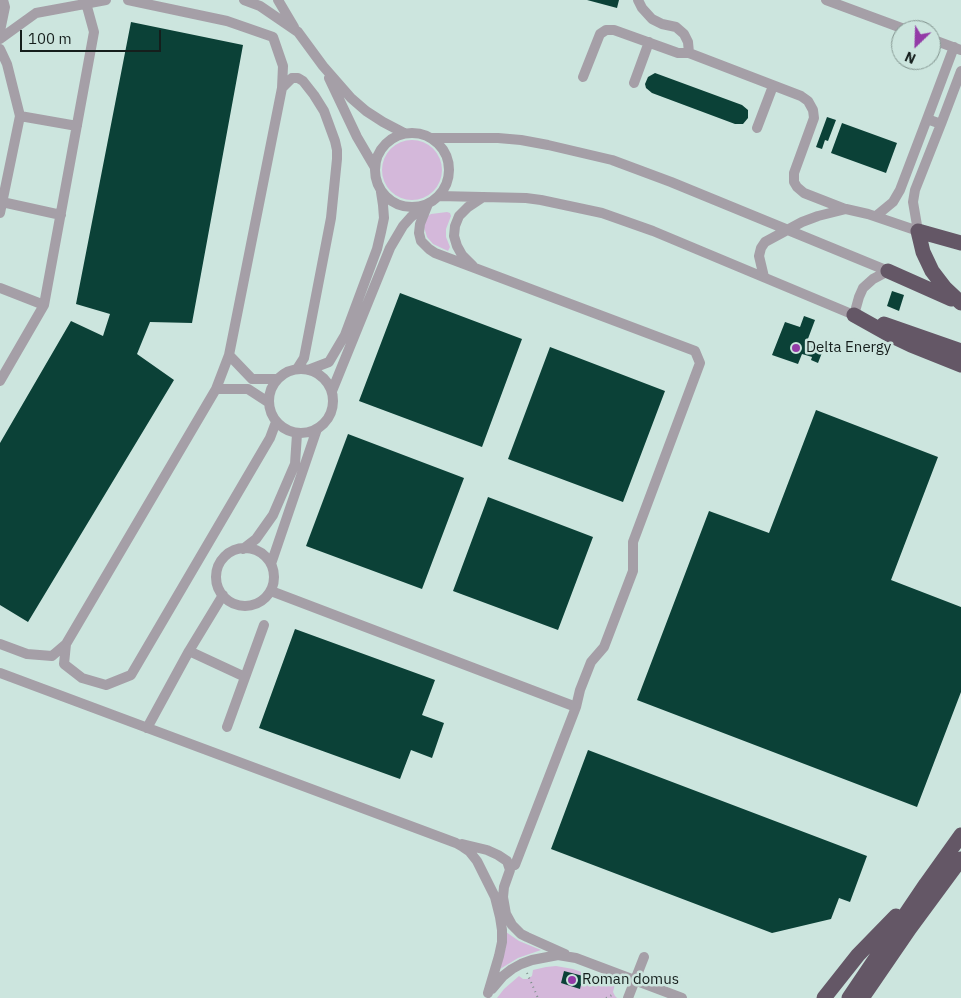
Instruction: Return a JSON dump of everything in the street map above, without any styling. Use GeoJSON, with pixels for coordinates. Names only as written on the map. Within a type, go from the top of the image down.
{"type":"FeatureCollection","features":[{"type":"Feature","properties":{"kind":"highway"},"geometry":{"type":"LineString","coordinates":[[961,243],[918,230],[923,252],[932,271],[950,294],[961,303]]}},
{"type":"Feature","properties":{"kind":"highway"},"geometry":{"type":"LineString","coordinates":[[888,271],[961,303]]}},
{"type":"Feature","properties":{"kind":"highway"},"geometry":{"type":"LineString","coordinates":[[854,315],[961,351]]}},
{"type":"Feature","properties":{"kind":"highway"},"geometry":{"type":"LineString","coordinates":[[854,315],[905,342],[961,365]]}},
{"type":"Feature","properties":{"kind":"highway"},"geometry":{"type":"LineString","coordinates":[[849,998],[961,835]]}},
{"type":"Feature","properties":{"kind":"highway"},"geometry":{"type":"LineString","coordinates":[[862,998],[910,928],[961,859]]}},
{"type":"Feature","properties":{"kind":"highway"},"geometry":{"type":"LineString","coordinates":[[824,998],[862,951],[926,884]]}},
{"type":"Feature","properties":{"kind":"street"},"geometry":{"type":"LineString","coordinates":[[0,31],[4,7],[3,0]]}},
{"type":"Feature","properties":{"kind":"street"},"geometry":{"type":"LineString","coordinates":[[0,39],[36,13],[106,0]]}},
{"type":"Feature","properties":{"kind":"street"},"geometry":{"type":"LineString","coordinates":[[0,644],[27,654],[52,656],[66,644],[216,389],[229,355],[282,88],[283,66],[273,37],[227,21],[128,0]]}},
{"type":"Feature","properties":{"kind":"street"},"geometry":{"type":"LineString","coordinates":[[244,0],[260,6],[298,32]]}},
{"type":"Feature","properties":{"kind":"street"},"geometry":{"type":"LineString","coordinates":[[278,0],[298,32],[323,66],[351,98],[366,111],[404,133]]}},
{"type":"Feature","properties":{"kind":"street"},"geometry":{"type":"LineString","coordinates":[[638,0],[642,8],[652,18],[662,24],[676,28],[684,34],[690,53]]}},
{"type":"Feature","properties":{"kind":"street"},"geometry":{"type":"LineString","coordinates":[[826,0],[891,24]]}},
{"type":"Feature","properties":{"kind":"street"},"geometry":{"type":"LineString","coordinates":[[0,381],[44,305],[94,32],[86,3]]}},
{"type":"Feature","properties":{"kind":"street"},"geometry":{"type":"LineString","coordinates":[[583,77],[600,34],[606,30],[614,30],[678,53],[690,53],[805,99],[814,110],[814,118],[793,176],[795,185],[804,193],[846,209],[876,216],[918,230],[914,202],[915,190],[961,71]]}},
{"type":"Feature","properties":{"kind":"street"},"geometry":{"type":"LineString","coordinates":[[634,84],[649,42]]}},
{"type":"Feature","properties":{"kind":"street"},"geometry":{"type":"LineString","coordinates":[[876,216],[892,202],[900,190],[927,119],[957,49],[941,43]]}},
{"type":"Feature","properties":{"kind":"street"},"geometry":{"type":"LineString","coordinates":[[0,49],[7,64],[20,116],[0,213]]}},
{"type":"Feature","properties":{"kind":"street"},"geometry":{"type":"LineString","coordinates":[[323,66],[357,137],[374,166]]}},
{"type":"Feature","properties":{"kind":"street"},"geometry":{"type":"LineString","coordinates":[[282,88],[292,78],[298,78],[303,81],[324,111],[337,150],[331,218],[304,358],[297,369]]}},
{"type":"Feature","properties":{"kind":"street"},"geometry":{"type":"LineString","coordinates":[[757,128],[773,86]]}},
{"type":"Feature","properties":{"kind":"street"},"geometry":{"type":"LineString","coordinates":[[20,116],[77,126]]}},
{"type":"Feature","properties":{"kind":"street"},"geometry":{"type":"LineString","coordinates":[[927,119],[941,124]]}},
{"type":"Feature","properties":{"kind":"street"},"geometry":{"type":"LineString","coordinates":[[308,370],[329,362],[345,335],[377,248],[384,218],[380,191],[375,179],[374,166],[377,155],[393,137],[404,133],[414,132],[432,138],[446,154],[449,165],[447,182],[439,196],[412,217],[404,226],[390,248],[332,392]]}},
{"type":"Feature","properties":{"kind":"street"},"geometry":{"type":"LineString","coordinates":[[432,138],[521,140],[612,160],[671,182],[888,271]]}},
{"type":"Feature","properties":{"kind":"street"},"geometry":{"type":"LineString","coordinates":[[380,191],[388,199],[407,207],[428,204]]}},
{"type":"Feature","properties":{"kind":"street"},"geometry":{"type":"LineString","coordinates":[[439,196],[526,198],[602,213],[653,230],[854,315],[858,297],[863,288],[879,275],[888,271]]}},
{"type":"Feature","properties":{"kind":"street"},"geometry":{"type":"LineString","coordinates":[[476,268],[462,255],[454,236],[459,216],[483,196]]}},
{"type":"Feature","properties":{"kind":"street"},"geometry":{"type":"LineString","coordinates":[[2,202],[61,215]]}},
{"type":"Feature","properties":{"kind":"street"},"geometry":{"type":"LineString","coordinates":[[428,204],[420,224],[419,233],[421,241],[429,250],[440,256],[695,351],[700,363],[633,542],[633,570],[604,647],[591,662],[580,690],[576,707],[515,864],[509,867]]}},
{"type":"Feature","properties":{"kind":"street"},"geometry":{"type":"LineString","coordinates":[[764,277],[759,258],[761,248],[768,240],[810,219],[846,209]]}},
{"type":"Feature","properties":{"kind":"street"},"geometry":{"type":"LineString","coordinates":[[0,288],[44,305]]}},
{"type":"Feature","properties":{"kind":"street"},"geometry":{"type":"LineString","coordinates":[[229,355],[252,379],[277,379]]}},
{"type":"Feature","properties":{"kind":"street"},"geometry":{"type":"LineString","coordinates":[[297,369],[308,370],[318,374],[327,382],[332,392],[333,402],[331,413],[326,422],[317,429],[297,434],[282,428],[276,422],[268,402],[269,394],[277,379],[286,372],[297,369]]}},
{"type":"Feature","properties":{"kind":"street"},"geometry":{"type":"LineString","coordinates":[[216,389],[248,389],[268,402]]}},
{"type":"Feature","properties":{"kind":"street"},"geometry":{"type":"LineString","coordinates":[[66,644],[64,664],[82,678],[106,685],[131,675],[265,446],[276,422]]}},
{"type":"Feature","properties":{"kind":"street"},"geometry":{"type":"LineString","coordinates":[[271,564],[317,429]]}},
{"type":"Feature","properties":{"kind":"street"},"geometry":{"type":"LineString","coordinates":[[243,549],[256,539],[273,515],[295,464],[297,434]]}},
{"type":"Feature","properties":{"kind":"street"},"geometry":{"type":"LineString","coordinates":[[251,549],[266,557],[271,564],[274,582],[271,591],[264,600],[254,605],[243,606],[232,603],[223,595],[218,586],[216,576],[219,566],[224,557],[233,551],[251,549]]}},
{"type":"Feature","properties":{"kind":"street"},"geometry":{"type":"LineString","coordinates":[[271,591],[576,707]]}},
{"type":"Feature","properties":{"kind":"street"},"geometry":{"type":"LineString","coordinates":[[147,728],[189,651],[223,595]]}},
{"type":"Feature","properties":{"kind":"street"},"geometry":{"type":"LineString","coordinates":[[227,726],[264,625]]}},
{"type":"Feature","properties":{"kind":"street"},"geometry":{"type":"LineString","coordinates":[[189,651],[245,677]]}},
{"type":"Feature","properties":{"kind":"street"},"geometry":{"type":"LineString","coordinates":[[0,673],[456,843],[493,852],[507,861],[509,867],[509,876],[504,887],[503,897],[506,914],[512,925],[527,937],[576,958],[682,998]]}},
{"type":"Feature","properties":{"kind":"street"},"geometry":{"type":"LineString","coordinates":[[456,843],[469,851],[477,861],[499,908],[502,942],[487,996]]}},
{"type":"Feature","properties":{"kind":"street"},"geometry":{"type":"LineString","coordinates":[[487,996],[503,976],[512,969],[527,962],[558,955],[576,958]]}},
{"type":"Feature","properties":{"kind":"street"},"geometry":{"type":"LineString","coordinates":[[628,998],[644,956]]}},
{"type":"Feature","properties":{"kind":"path"},"geometry":{"type":"LineString","coordinates":[[526,972],[538,998]]}},
{"type":"Feature","properties":{"kind":"path"},"geometry":{"type":"LineString","coordinates":[[606,998],[614,994]]}},
{"type":"Feature","properties":{"kind":"shaded area"},"geometry":{"type":"Polygon","coordinates":[[[406,140],[418,140],[429,145],[437,153],[442,164],[440,182],[429,195],[418,200],[406,200],[395,195],[387,187],[382,176],[382,164],[387,153],[395,145],[406,140]]]}},
{"type":"Feature","properties":{"kind":"shaded area"},"geometry":{"type":"Polygon","coordinates":[[[447,212],[451,216],[446,229],[446,237],[450,247],[448,251],[433,244],[427,237],[424,227],[428,216],[431,214],[447,212]]]}},
{"type":"Feature","properties":{"kind":"shaded area"},"geometry":{"type":"Polygon","coordinates":[[[506,932],[519,941],[541,950],[518,958],[500,969],[506,946],[506,932]]]}},
{"type":"Feature","properties":{"kind":"shaded area"},"geometry":{"type":"Polygon","coordinates":[[[556,966],[573,969],[615,984],[613,992],[617,998],[497,998],[519,976],[527,979],[532,976],[533,970],[556,966]]]}},
{"type":"Feature","properties":{"kind":"building"},"geometry":{"type":"Polygon","coordinates":[[[587,0],[619,0],[617,8],[587,0]]]}},
{"type":"Feature","properties":{"kind":"building"},"geometry":{"type":"Polygon","coordinates":[[[131,22],[243,45],[192,323],[150,322],[137,354],[174,380],[28,622],[0,605],[0,443],[71,321],[103,336],[110,314],[76,304],[131,22]]]}},
{"type":"Feature","properties":{"kind":"building"},"geometry":{"type":"Polygon","coordinates":[[[655,73],[742,105],[748,110],[748,118],[743,124],[735,124],[652,93],[646,88],[645,84],[648,77],[655,73]]]}},
{"type":"Feature","properties":{"kind":"building"},"geometry":{"type":"Polygon","coordinates":[[[827,117],[836,120],[828,141],[825,140],[822,149],[816,147],[827,117]]]}},
{"type":"Feature","properties":{"kind":"building"},"geometry":{"type":"Polygon","coordinates":[[[842,123],[897,143],[886,173],[831,153],[842,123]]]}},
{"type":"Feature","properties":{"kind":"building"},"geometry":{"type":"Polygon","coordinates":[[[892,291],[904,295],[899,311],[887,306],[892,291]]]}},
{"type":"Feature","properties":{"kind":"building"},"geometry":{"type":"Polygon","coordinates":[[[400,293],[522,339],[482,447],[359,401],[400,293]]]}},
{"type":"Feature","properties":{"kind":"building"},"geometry":{"type":"Polygon","coordinates":[[[804,316],[815,320],[806,344],[823,350],[818,363],[811,360],[812,357],[802,354],[798,364],[772,355],[785,322],[800,327],[804,316]]]}},
{"type":"Feature","properties":{"kind":"building"},"geometry":{"type":"Polygon","coordinates":[[[550,347],[665,391],[623,502],[508,459],[550,347]]]}},
{"type":"Feature","properties":{"kind":"building"},"geometry":{"type":"Polygon","coordinates":[[[816,410],[938,457],[891,580],[961,607],[961,692],[917,807],[637,700],[709,511],[769,533],[816,410]]]}},
{"type":"Feature","properties":{"kind":"building"},"geometry":{"type":"Polygon","coordinates":[[[348,434],[464,478],[422,589],[306,546],[348,434]]]}},
{"type":"Feature","properties":{"kind":"building"},"geometry":{"type":"Polygon","coordinates":[[[488,497],[593,537],[558,630],[453,591],[488,497]]]}},
{"type":"Feature","properties":{"kind":"building"},"geometry":{"type":"Polygon","coordinates":[[[295,629],[435,680],[422,715],[444,723],[432,758],[411,750],[400,779],[259,728],[295,629]]]}},
{"type":"Feature","properties":{"kind":"building"},"geometry":{"type":"Polygon","coordinates":[[[588,750],[867,856],[850,902],[839,898],[831,919],[772,933],[551,849],[588,750]]]}},
{"type":"Feature","properties":{"kind":"building","name":"Roman domus"},"geometry":{"type":"Polygon","coordinates":[[[564,971],[583,976],[580,989],[561,983],[564,971]]]}},
{"type":"Feature","properties":{"kind":"place","name":"Delta Energy"},"geometry":{"type":"Point","coordinates":[796,348]}},
{"type":"Feature","properties":{"kind":"place","name":"Roman domus"},"geometry":{"type":"Point","coordinates":[572,980]}}]}
